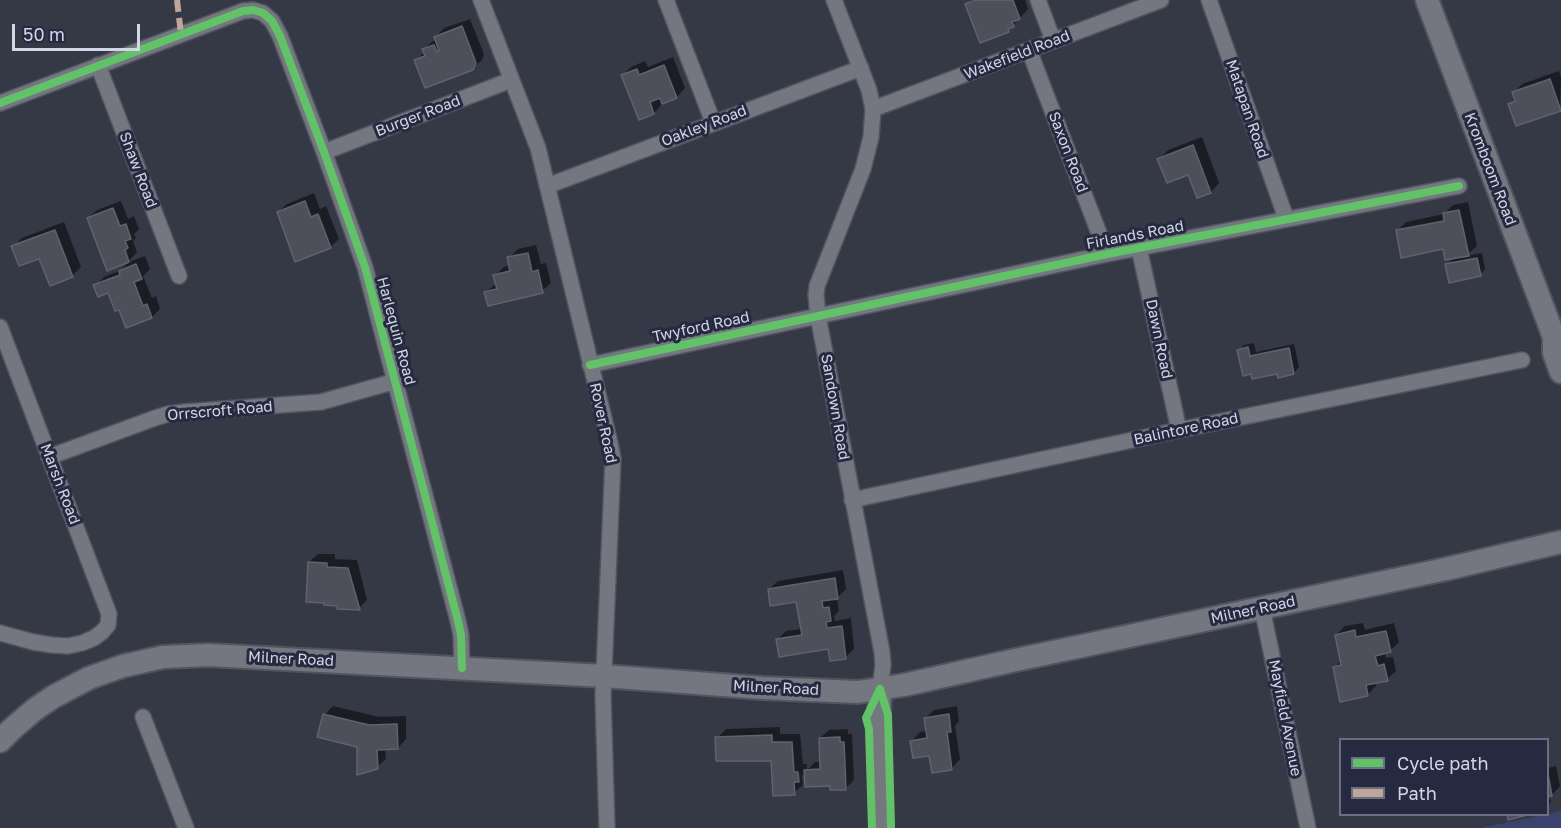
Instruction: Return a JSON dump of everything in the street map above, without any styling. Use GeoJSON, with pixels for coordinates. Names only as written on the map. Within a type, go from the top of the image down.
{"type":"FeatureCollection","features":[{"type":"Feature","properties":{"kind":"main road","name":"Kromboom Road"},"geometry":{"type":"LineString","coordinates":[[1430,1],[1558,341],[1554,353],[1561,372]]}},
{"type":"Feature","properties":{"kind":"main road","name":"Milner Road"},"geometry":{"type":"LineString","coordinates":[[0,741],[34,710],[89,678],[123,666],[163,657],[208,655],[858,692],[880,690],[1446,569],[1561,542]]}},
{"type":"Feature","properties":{"kind":"main road","name":"Sandown Road"},"geometry":{"type":"LineString","coordinates":[[880,690],[882,828]]}},
{"type":"Feature","properties":{"kind":"street","name":"Rover Road"},"geometry":{"type":"LineString","coordinates":[[481,0],[538,148],[613,459],[603,696],[607,828]]}},
{"type":"Feature","properties":{"kind":"street"},"geometry":{"type":"LineString","coordinates":[[666,0],[713,122]]}},
{"type":"Feature","properties":{"kind":"street","name":"Sandown Road"},"geometry":{"type":"LineString","coordinates":[[834,0],[869,90],[873,110],[871,137],[863,169],[817,286],[816,295],[852,500],[882,652],[880,690]]}},
{"type":"Feature","properties":{"kind":"street"},"geometry":{"type":"LineString","coordinates":[[1038,0],[1053,40]]}},
{"type":"Feature","properties":{"kind":"street","name":"Wakefield Road"},"geometry":{"type":"LineString","coordinates":[[873,110],[1161,0]]}},
{"type":"Feature","properties":{"kind":"street","name":"Matapan Road"},"geometry":{"type":"LineString","coordinates":[[1209,0],[1286,218]]}},
{"type":"Feature","properties":{"kind":"street","name":"Harlequin Road"},"geometry":{"type":"LineString","coordinates":[[98,65],[243,11],[253,10],[263,13],[272,21],[280,36],[324,152],[365,267],[458,621],[461,635],[462,668]]}},
{"type":"Feature","properties":{"kind":"street","name":"Saxon Road"},"geometry":{"type":"LineString","coordinates":[[1029,50],[1107,254]]}},
{"type":"Feature","properties":{"kind":"street"},"geometry":{"type":"LineString","coordinates":[[0,103],[98,65]]}},
{"type":"Feature","properties":{"kind":"street","name":"Shaw Road"},"geometry":{"type":"LineString","coordinates":[[98,65],[178,276]]}},
{"type":"Feature","properties":{"kind":"street","name":"Oakley Road"},"geometry":{"type":"LineString","coordinates":[[547,186],[861,68]]}},
{"type":"Feature","properties":{"kind":"street","name":"Burger Road"},"geometry":{"type":"LineString","coordinates":[[324,152],[511,80]]}},
{"type":"Feature","properties":{"kind":"street","name":"Firlands Road"},"geometry":{"type":"LineString","coordinates":[[818,315],[1107,254],[1459,186]]}},
{"type":"Feature","properties":{"kind":"street","name":"Dawn Road"},"geometry":{"type":"LineString","coordinates":[[1139,248],[1179,430]]}},
{"type":"Feature","properties":{"kind":"street","name":"Twyford Road"},"geometry":{"type":"LineString","coordinates":[[590,365],[818,315]]}},
{"type":"Feature","properties":{"kind":"street","name":"Marsh Road"},"geometry":{"type":"LineString","coordinates":[[0,327],[109,614],[108,625],[102,632],[82,643],[68,646],[33,642],[0,633]]}},
{"type":"Feature","properties":{"kind":"street","name":"Balintore Road"},"geometry":{"type":"LineString","coordinates":[[852,500],[1521,360]]}},
{"type":"Feature","properties":{"kind":"street","name":"Orrscroft Road"},"geometry":{"type":"LineString","coordinates":[[49,457],[168,414],[321,402],[396,381]]}},
{"type":"Feature","properties":{"kind":"street","name":"Mayfield Avenue"},"geometry":{"type":"LineString","coordinates":[[1262,608],[1308,828]]}},
{"type":"Feature","properties":{"kind":"street"},"geometry":{"type":"LineString","coordinates":[[143,717],[179,825]]}},
{"type":"Feature","properties":{"kind":"shaded area"},"geometry":{"type":"Polygon","coordinates":[[[1561,811],[1561,828],[1480,828],[1538,816],[1549,816],[1549,814],[1561,811]]]}},
{"type":"Feature","properties":{"kind":"building"},"geometry":{"type":"Polygon","coordinates":[[[975,0],[1013,0],[1020,19],[1012,22],[1014,27],[1008,29],[1009,32],[980,43],[965,4],[975,0]]]}},
{"type":"Feature","properties":{"kind":"building"},"geometry":{"type":"Polygon","coordinates":[[[462,26],[476,63],[473,70],[425,88],[414,60],[425,56],[422,49],[434,45],[437,52],[439,51],[434,37],[462,26]]]}},
{"type":"Feature","properties":{"kind":"building"},"geometry":{"type":"Polygon","coordinates":[[[664,65],[677,98],[662,104],[660,98],[650,102],[654,114],[639,120],[621,75],[637,69],[639,75],[664,65]]]}},
{"type":"Feature","properties":{"kind":"building"},"geometry":{"type":"Polygon","coordinates":[[[1550,79],[1561,111],[1516,126],[1508,104],[1515,101],[1512,92],[1550,79]]]}},
{"type":"Feature","properties":{"kind":"building"},"geometry":{"type":"Polygon","coordinates":[[[1193,145],[1211,193],[1197,198],[1188,175],[1167,183],[1157,159],[1193,145]]]}},
{"type":"Feature","properties":{"kind":"building"},"geometry":{"type":"Polygon","coordinates":[[[305,201],[311,217],[318,214],[331,248],[295,262],[277,212],[305,201]]]}},
{"type":"Feature","properties":{"kind":"building"},"geometry":{"type":"Polygon","coordinates":[[[113,208],[120,226],[126,224],[131,239],[125,241],[129,262],[107,271],[87,218],[113,208]]]}},
{"type":"Feature","properties":{"kind":"building"},"geometry":{"type":"Polygon","coordinates":[[[1459,210],[1469,256],[1445,260],[1443,249],[1401,258],[1396,230],[1444,221],[1443,213],[1459,210]]]}},
{"type":"Feature","properties":{"kind":"building"},"geometry":{"type":"Polygon","coordinates":[[[55,230],[73,277],[50,286],[39,259],[19,266],[11,246],[55,230]]]}},
{"type":"Feature","properties":{"kind":"building"},"geometry":{"type":"Polygon","coordinates":[[[528,253],[532,272],[538,270],[543,293],[488,306],[484,292],[497,289],[493,275],[510,271],[507,257],[528,253]]]}},
{"type":"Feature","properties":{"kind":"building"},"geometry":{"type":"Polygon","coordinates":[[[1477,258],[1481,276],[1449,283],[1445,264],[1477,258]]]}},
{"type":"Feature","properties":{"kind":"building"},"geometry":{"type":"Polygon","coordinates":[[[136,264],[142,279],[134,282],[143,306],[147,304],[152,318],[126,328],[119,310],[115,311],[108,293],[98,297],[93,285],[120,275],[119,271],[136,264]]]}},
{"type":"Feature","properties":{"kind":"building"},"geometry":{"type":"Polygon","coordinates":[[[1248,347],[1250,356],[1289,348],[1294,374],[1278,378],[1277,374],[1252,379],[1251,374],[1243,376],[1237,350],[1248,347]]]}},
{"type":"Feature","properties":{"kind":"building"},"geometry":{"type":"Polygon","coordinates":[[[308,562],[327,563],[327,567],[348,568],[360,610],[337,609],[337,606],[324,605],[324,603],[306,602],[308,562]]]}},
{"type":"Feature","properties":{"kind":"building"},"geometry":{"type":"Polygon","coordinates":[[[835,578],[838,599],[822,601],[823,608],[829,607],[831,621],[826,622],[827,628],[842,626],[846,659],[830,661],[828,649],[779,657],[776,639],[802,635],[796,602],[770,606],[768,589],[835,578]]]}},
{"type":"Feature","properties":{"kind":"building"},"geometry":{"type":"Polygon","coordinates":[[[1355,630],[1356,637],[1386,631],[1391,652],[1375,656],[1378,666],[1384,664],[1388,681],[1366,685],[1368,696],[1340,702],[1333,667],[1341,665],[1335,635],[1355,630]]]}},
{"type":"Feature","properties":{"kind":"building"},"geometry":{"type":"Polygon","coordinates":[[[323,714],[369,725],[397,724],[398,749],[377,750],[378,769],[357,775],[357,747],[317,737],[323,714]]]}},
{"type":"Feature","properties":{"kind":"building"},"geometry":{"type":"Polygon","coordinates":[[[949,714],[951,732],[947,732],[952,770],[932,773],[929,756],[913,758],[910,741],[927,738],[924,718],[949,714]]]}},
{"type":"Feature","properties":{"kind":"building"},"geometry":{"type":"Polygon","coordinates":[[[772,735],[772,742],[792,742],[794,772],[798,772],[799,782],[794,782],[795,795],[773,796],[771,761],[716,761],[715,737],[772,735]]]}},
{"type":"Feature","properties":{"kind":"building"},"geometry":{"type":"Polygon","coordinates":[[[840,737],[840,742],[844,742],[846,790],[830,790],[830,786],[805,787],[804,770],[820,769],[819,738],[840,737]]]}},
{"type":"Feature","properties":{"kind":"building"},"geometry":{"type":"Polygon","coordinates":[[[1549,780],[1552,796],[1549,797],[1549,780]]]}},
{"type":"Feature","properties":{"kind":"building"},"geometry":{"type":"Polygon","coordinates":[[[1507,816],[1523,816],[1508,820],[1507,816]]]}},
{"type":"Feature","properties":{"kind":"marked path"},"geometry":{"type":"LineString","coordinates":[[177,0],[181,34]]}},
{"type":"Feature","properties":{"kind":"cycle path"},"geometry":{"type":"LineString","coordinates":[[0,103],[243,11],[253,10],[263,13],[272,21],[280,36],[324,152],[365,267],[458,621],[461,635],[462,668]]}},
{"type":"Feature","properties":{"kind":"cycle path"},"geometry":{"type":"LineString","coordinates":[[590,365],[1107,254],[1459,186]]}},
{"type":"Feature","properties":{"kind":"cycle path"},"geometry":{"type":"LineString","coordinates":[[880,689],[888,715],[891,828]]}},
{"type":"Feature","properties":{"kind":"cycle path"},"geometry":{"type":"LineString","coordinates":[[872,828],[869,729],[866,718],[880,689]]}}]}
